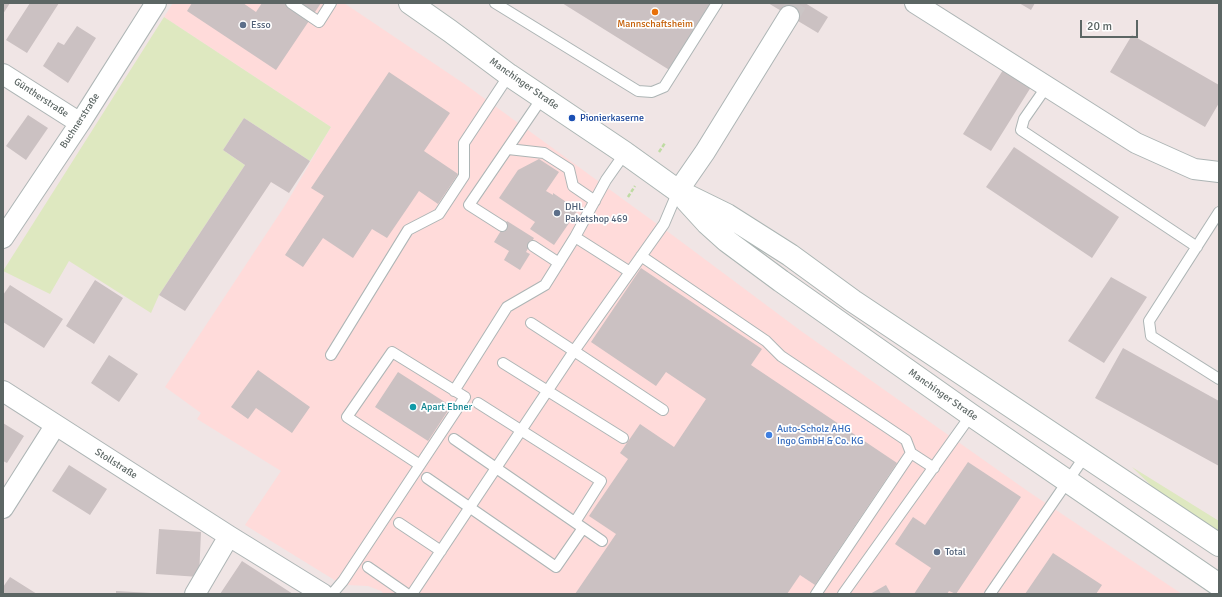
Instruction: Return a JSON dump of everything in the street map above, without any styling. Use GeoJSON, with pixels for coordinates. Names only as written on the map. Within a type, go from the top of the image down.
{"type":"FeatureCollection","features":[{"type":"Feature","properties":{"kind":"main road","name":"Manchinger Straße"},"geometry":{"type":"LineString","coordinates":[[410,3],[509,75],[624,153],[678,192],[727,216],[790,255],[860,306],[1219,545]]}},
{"type":"Feature","properties":{"kind":"main road","name":"Manchinger Straße"},"geometry":{"type":"LineString","coordinates":[[678,192],[707,223],[727,241],[781,281],[1219,585]]}},
{"type":"Feature","properties":{"kind":"street","name":"Buchnerstraße"},"geometry":{"type":"LineString","coordinates":[[3,238],[80,123],[156,3]]}},
{"type":"Feature","properties":{"kind":"street"},"geometry":{"type":"LineString","coordinates":[[915,3],[1136,142],[1194,169],[1219,172]]}},
{"type":"Feature","properties":{"kind":"street"},"geometry":{"type":"LineString","coordinates":[[678,192],[705,152],[789,16]]}},
{"type":"Feature","properties":{"kind":"street","name":"Güntherstraße"},"geometry":{"type":"LineString","coordinates":[[3,74],[80,123]]}},
{"type":"Feature","properties":{"kind":"street","name":"Stollstraße"},"geometry":{"type":"LineString","coordinates":[[3,392],[323,594]]}},
{"type":"Feature","properties":{"kind":"street"},"geometry":{"type":"LineString","coordinates":[[3,508],[55,426]]}},
{"type":"Feature","properties":{"kind":"street"},"geometry":{"type":"LineString","coordinates":[[195,594],[230,536]]}},
{"type":"Feature","properties":{"kind":"lane"},"geometry":{"type":"LineString","coordinates":[[291,3],[320,22],[331,3]]}},
{"type":"Feature","properties":{"kind":"lane"},"geometry":{"type":"LineString","coordinates":[[495,3],[638,91],[652,92],[664,87],[717,3]]}},
{"type":"Feature","properties":{"kind":"lane"},"geometry":{"type":"LineString","coordinates":[[331,354],[408,230],[439,214],[464,176],[464,143],[509,75]]}},
{"type":"Feature","properties":{"kind":"lane"},"geometry":{"type":"LineString","coordinates":[[1047,86],[1024,119],[1021,130],[1197,247]]}},
{"type":"Feature","properties":{"kind":"lane"},"geometry":{"type":"LineString","coordinates":[[502,226],[469,205],[542,98]]}},
{"type":"Feature","properties":{"kind":"lane"},"geometry":{"type":"LineString","coordinates":[[508,149],[544,153],[569,169],[573,186],[595,201]]}},
{"type":"Feature","properties":{"kind":"lane"},"geometry":{"type":"LineString","coordinates":[[454,390],[507,306],[545,284],[575,237],[606,180],[624,153]]}},
{"type":"Feature","properties":{"kind":"lane"},"geometry":{"type":"LineString","coordinates":[[412,594],[574,351],[664,224],[678,192]]}},
{"type":"Feature","properties":{"kind":"lane"},"geometry":{"type":"LineString","coordinates":[[1219,212],[1149,321],[1151,336],[1219,379]]}},
{"type":"Feature","properties":{"kind":"lane"},"geometry":{"type":"LineString","coordinates":[[575,237],[630,272]]}},
{"type":"Feature","properties":{"kind":"lane"},"geometry":{"type":"LineString","coordinates":[[533,246],[558,263]]}},
{"type":"Feature","properties":{"kind":"lane"},"geometry":{"type":"LineString","coordinates":[[642,256],[766,341],[781,356],[906,440],[911,453],[934,468]]}},
{"type":"Feature","properties":{"kind":"lane"},"geometry":{"type":"LineString","coordinates":[[531,323],[663,410]]}},
{"type":"Feature","properties":{"kind":"lane"},"geometry":{"type":"LineString","coordinates":[[332,594],[343,581],[420,465],[465,397],[392,352],[347,417],[420,465]]}},
{"type":"Feature","properties":{"kind":"lane"},"geometry":{"type":"LineString","coordinates":[[503,363],[623,438]]}},
{"type":"Feature","properties":{"kind":"lane"},"geometry":{"type":"LineString","coordinates":[[427,478],[556,567],[601,481],[478,403]]}},
{"type":"Feature","properties":{"kind":"lane"},"geometry":{"type":"LineString","coordinates":[[843,594],[971,414]]}},
{"type":"Feature","properties":{"kind":"lane"},"geometry":{"type":"LineString","coordinates":[[454,439],[602,541]]}},
{"type":"Feature","properties":{"kind":"lane"},"geometry":{"type":"LineString","coordinates":[[816,594],[911,453]]}},
{"type":"Feature","properties":{"kind":"lane"},"geometry":{"type":"LineString","coordinates":[[990,594],[1085,456]]}},
{"type":"Feature","properties":{"kind":"lane"},"geometry":{"type":"LineString","coordinates":[[399,523],[442,551]]}},
{"type":"Feature","properties":{"kind":"lane"},"geometry":{"type":"LineString","coordinates":[[368,566],[407,594]]}},
{"type":"Feature","properties":{"kind":"shaded area"},"geometry":{"type":"Polygon","coordinates":[[[173,3],[344,3],[466,85],[801,331],[1029,492],[1182,594],[384,594],[381,591],[368,586],[348,585],[336,581],[245,525],[281,471],[197,419],[201,413],[165,387],[286,204],[331,127],[164,17],[173,3]]]}},
{"type":"Feature","properties":{"kind":"green space"},"geometry":{"type":"Polygon","coordinates":[[[164,17],[331,127],[310,161],[244,118],[223,150],[245,165],[159,295],[151,313],[69,261],[50,294],[3,271],[164,17]]]}},
{"type":"Feature","properties":{"kind":"green space"},"geometry":{"type":"Polygon","coordinates":[[[1132,467],[1219,521],[1219,535],[1169,503],[1132,467]]]}},
{"type":"Feature","properties":{"kind":"building"},"geometry":{"type":"Polygon","coordinates":[[[3,3],[10,3],[3,14],[3,3]]]}},
{"type":"Feature","properties":{"kind":"building"},"geometry":{"type":"Polygon","coordinates":[[[30,3],[59,3],[27,53],[6,40],[30,3]]]}},
{"type":"Feature","properties":{"kind":"building","name":"Esso"},"geometry":{"type":"Polygon","coordinates":[[[192,3],[243,3],[256,12],[262,3],[321,3],[276,70],[187,11],[192,3]]]}},
{"type":"Feature","properties":{"kind":"building"},"geometry":{"type":"Polygon","coordinates":[[[562,3],[713,3],[671,71],[562,3]]]}},
{"type":"Feature","properties":{"kind":"building"},"geometry":{"type":"Polygon","coordinates":[[[768,3],[805,3],[828,17],[818,33],[768,3]]]}},
{"type":"Feature","properties":{"kind":"building"},"geometry":{"type":"Polygon","coordinates":[[[1019,3],[1035,3],[1031,10],[1019,3]]]}},
{"type":"Feature","properties":{"kind":"building"},"geometry":{"type":"Polygon","coordinates":[[[77,26],[96,38],[68,83],[43,66],[58,42],[64,45],[77,26]]]}},
{"type":"Feature","properties":{"kind":"building"},"geometry":{"type":"Polygon","coordinates":[[[1132,35],[1219,85],[1219,103],[1205,127],[1110,72],[1132,35]]]}},
{"type":"Feature","properties":{"kind":"building"},"geometry":{"type":"Polygon","coordinates":[[[1003,70],[1031,87],[991,151],[963,134],[1003,70]]]}},
{"type":"Feature","properties":{"kind":"building"},"geometry":{"type":"Polygon","coordinates":[[[389,72],[450,113],[424,151],[458,174],[438,204],[419,191],[387,238],[372,229],[353,258],[323,238],[303,267],[285,255],[324,196],[311,188],[389,72]]]}},
{"type":"Feature","properties":{"kind":"building"},"geometry":{"type":"Polygon","coordinates":[[[28,115],[48,128],[26,160],[6,146],[28,115]]]}},
{"type":"Feature","properties":{"kind":"building"},"geometry":{"type":"Polygon","coordinates":[[[244,118],[310,161],[289,193],[271,182],[185,311],[159,295],[245,165],[223,150],[244,118]]]}},
{"type":"Feature","properties":{"kind":"building"},"geometry":{"type":"Polygon","coordinates":[[[1014,147],[1119,217],[1092,258],[986,187],[1014,147]]]}},
{"type":"Feature","properties":{"kind":"building"},"geometry":{"type":"Polygon","coordinates":[[[539,159],[559,172],[546,191],[553,195],[553,193],[578,210],[554,245],[530,229],[535,222],[499,198],[518,170],[539,159]]]}},
{"type":"Feature","properties":{"kind":"building"},"geometry":{"type":"Polygon","coordinates":[[[507,221],[534,238],[526,252],[530,254],[520,270],[504,260],[509,251],[494,242],[507,221]]]}},
{"type":"Feature","properties":{"kind":"building","name":"Auto-Scholz AHG Ingo GmbH & Co. KG"},"geometry":{"type":"Polygon","coordinates":[[[641,268],[762,349],[751,365],[897,463],[815,585],[800,575],[787,594],[575,594],[616,534],[589,516],[628,459],[620,453],[640,424],[674,447],[706,399],[666,372],[656,386],[591,342],[641,268]]]}},
{"type":"Feature","properties":{"kind":"building"},"geometry":{"type":"Polygon","coordinates":[[[1111,277],[1147,297],[1104,363],[1068,341],[1111,277]]]}},
{"type":"Feature","properties":{"kind":"building"},"geometry":{"type":"Polygon","coordinates":[[[95,280],[123,298],[94,344],[66,326],[95,280]]]}},
{"type":"Feature","properties":{"kind":"building"},"geometry":{"type":"Polygon","coordinates":[[[10,285],[63,319],[44,348],[3,322],[3,295],[10,285]]]}},
{"type":"Feature","properties":{"kind":"building"},"geometry":{"type":"Polygon","coordinates":[[[1123,348],[1219,401],[1219,466],[1095,398],[1123,348]]]}},
{"type":"Feature","properties":{"kind":"building"},"geometry":{"type":"Polygon","coordinates":[[[109,355],[138,374],[119,402],[91,383],[109,355]]]}},
{"type":"Feature","properties":{"kind":"building"},"geometry":{"type":"Polygon","coordinates":[[[258,370],[310,407],[292,433],[256,408],[248,419],[231,407],[258,370]]]}},
{"type":"Feature","properties":{"kind":"building","name":"Apart Ebner"},"geometry":{"type":"Polygon","coordinates":[[[398,372],[451,406],[428,441],[375,407],[398,372]]]}},
{"type":"Feature","properties":{"kind":"building"},"geometry":{"type":"Polygon","coordinates":[[[3,423],[24,436],[7,463],[3,461],[3,423]]]}},
{"type":"Feature","properties":{"kind":"building"},"geometry":{"type":"Polygon","coordinates":[[[968,462],[1021,497],[956,594],[949,591],[947,594],[914,594],[931,568],[895,544],[913,517],[925,525],[968,462]]]}},
{"type":"Feature","properties":{"kind":"building"},"geometry":{"type":"Polygon","coordinates":[[[69,465],[107,489],[90,515],[52,491],[69,465]]]}},
{"type":"Feature","properties":{"kind":"building"},"geometry":{"type":"Polygon","coordinates":[[[159,529],[201,532],[199,577],[156,574],[159,529]]]}},
{"type":"Feature","properties":{"kind":"building"},"geometry":{"type":"Polygon","coordinates":[[[1053,553],[1102,585],[1096,594],[1025,594],[1053,553]]]}},
{"type":"Feature","properties":{"kind":"building"},"geometry":{"type":"Polygon","coordinates":[[[242,561],[293,594],[220,594],[242,561]]]}},
{"type":"Feature","properties":{"kind":"building"},"geometry":{"type":"Polygon","coordinates":[[[10,577],[37,594],[3,594],[3,587],[10,577]]]}},
{"type":"Feature","properties":{"kind":"building"},"geometry":{"type":"Polygon","coordinates":[[[886,585],[891,594],[870,594],[886,585]]]}},
{"type":"Feature","properties":{"kind":"building"},"geometry":{"type":"Polygon","coordinates":[[[116,591],[151,593],[116,594],[116,591]]]}},
{"type":"Feature","properties":{"kind":"tunnel"},"geometry":{"type":"LineString","coordinates":[[789,16],[797,3]]}},
{"type":"Feature","properties":{"kind":"place","name":"Mannschaftsheim"},"geometry":{"type":"Point","coordinates":[655,12]}},
{"type":"Feature","properties":{"kind":"place","name":"Esso"},"geometry":{"type":"Point","coordinates":[243,25]}},
{"type":"Feature","properties":{"kind":"place","name":"Pionierkaserne"},"geometry":{"type":"Point","coordinates":[572,118]}},
{"type":"Feature","properties":{"kind":"place","name":"DHL Paketshop 469"},"geometry":{"type":"Point","coordinates":[557,213]}},
{"type":"Feature","properties":{"kind":"place","name":"Apart Ebner"},"geometry":{"type":"Point","coordinates":[413,407]}},
{"type":"Feature","properties":{"kind":"place","name":"Auto-Scholz AHG Ingo GmbH & Co. KG"},"geometry":{"type":"Point","coordinates":[769,435]}},
{"type":"Feature","properties":{"kind":"place","name":"Total"},"geometry":{"type":"Point","coordinates":[937,552]}}]}
